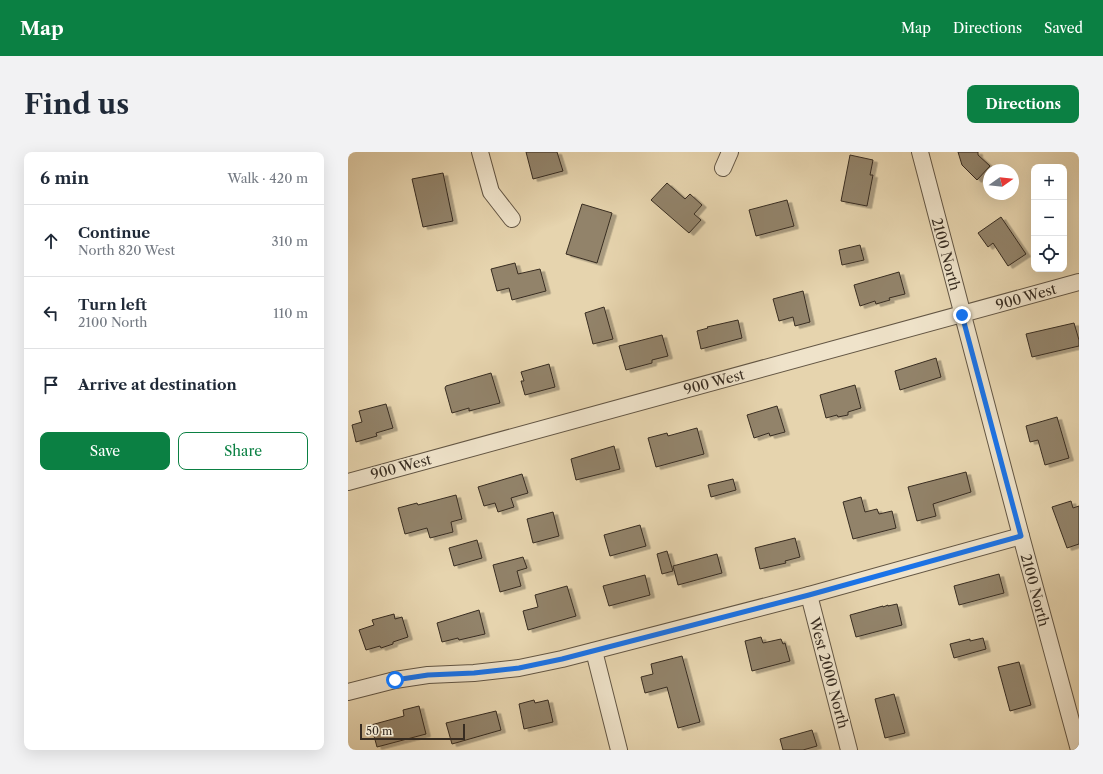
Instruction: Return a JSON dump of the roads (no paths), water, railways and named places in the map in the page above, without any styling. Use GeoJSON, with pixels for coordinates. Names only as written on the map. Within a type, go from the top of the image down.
{"type":"FeatureCollection","features":[{"type":"Feature","properties":{"kind":"street"},"geometry":{"type":"LineString","coordinates":[[480,152],[491,192],[512,219]]}},
{"type":"Feature","properties":{"kind":"street"},"geometry":{"type":"LineString","coordinates":[[723,168],[730,152]]}},
{"type":"Feature","properties":{"kind":"street","name":"2100 North"},"geometry":{"type":"LineString","coordinates":[[920,152],[962,315],[1079,750]]}},
{"type":"Feature","properties":{"kind":"street","name":"900 West"},"geometry":{"type":"LineString","coordinates":[[348,482],[1079,282]]}},
{"type":"Feature","properties":{"kind":"street"},"geometry":{"type":"LineString","coordinates":[[348,692],[395,680],[428,675],[474,673],[519,668],[562,659],[809,595],[1021,536]]}},
{"type":"Feature","properties":{"kind":"street","name":"West 2000 North"},"geometry":{"type":"LineString","coordinates":[[809,595],[849,750]]}},
{"type":"Feature","properties":{"kind":"street"},"geometry":{"type":"LineString","coordinates":[[594,651],[619,750]]}}]}
